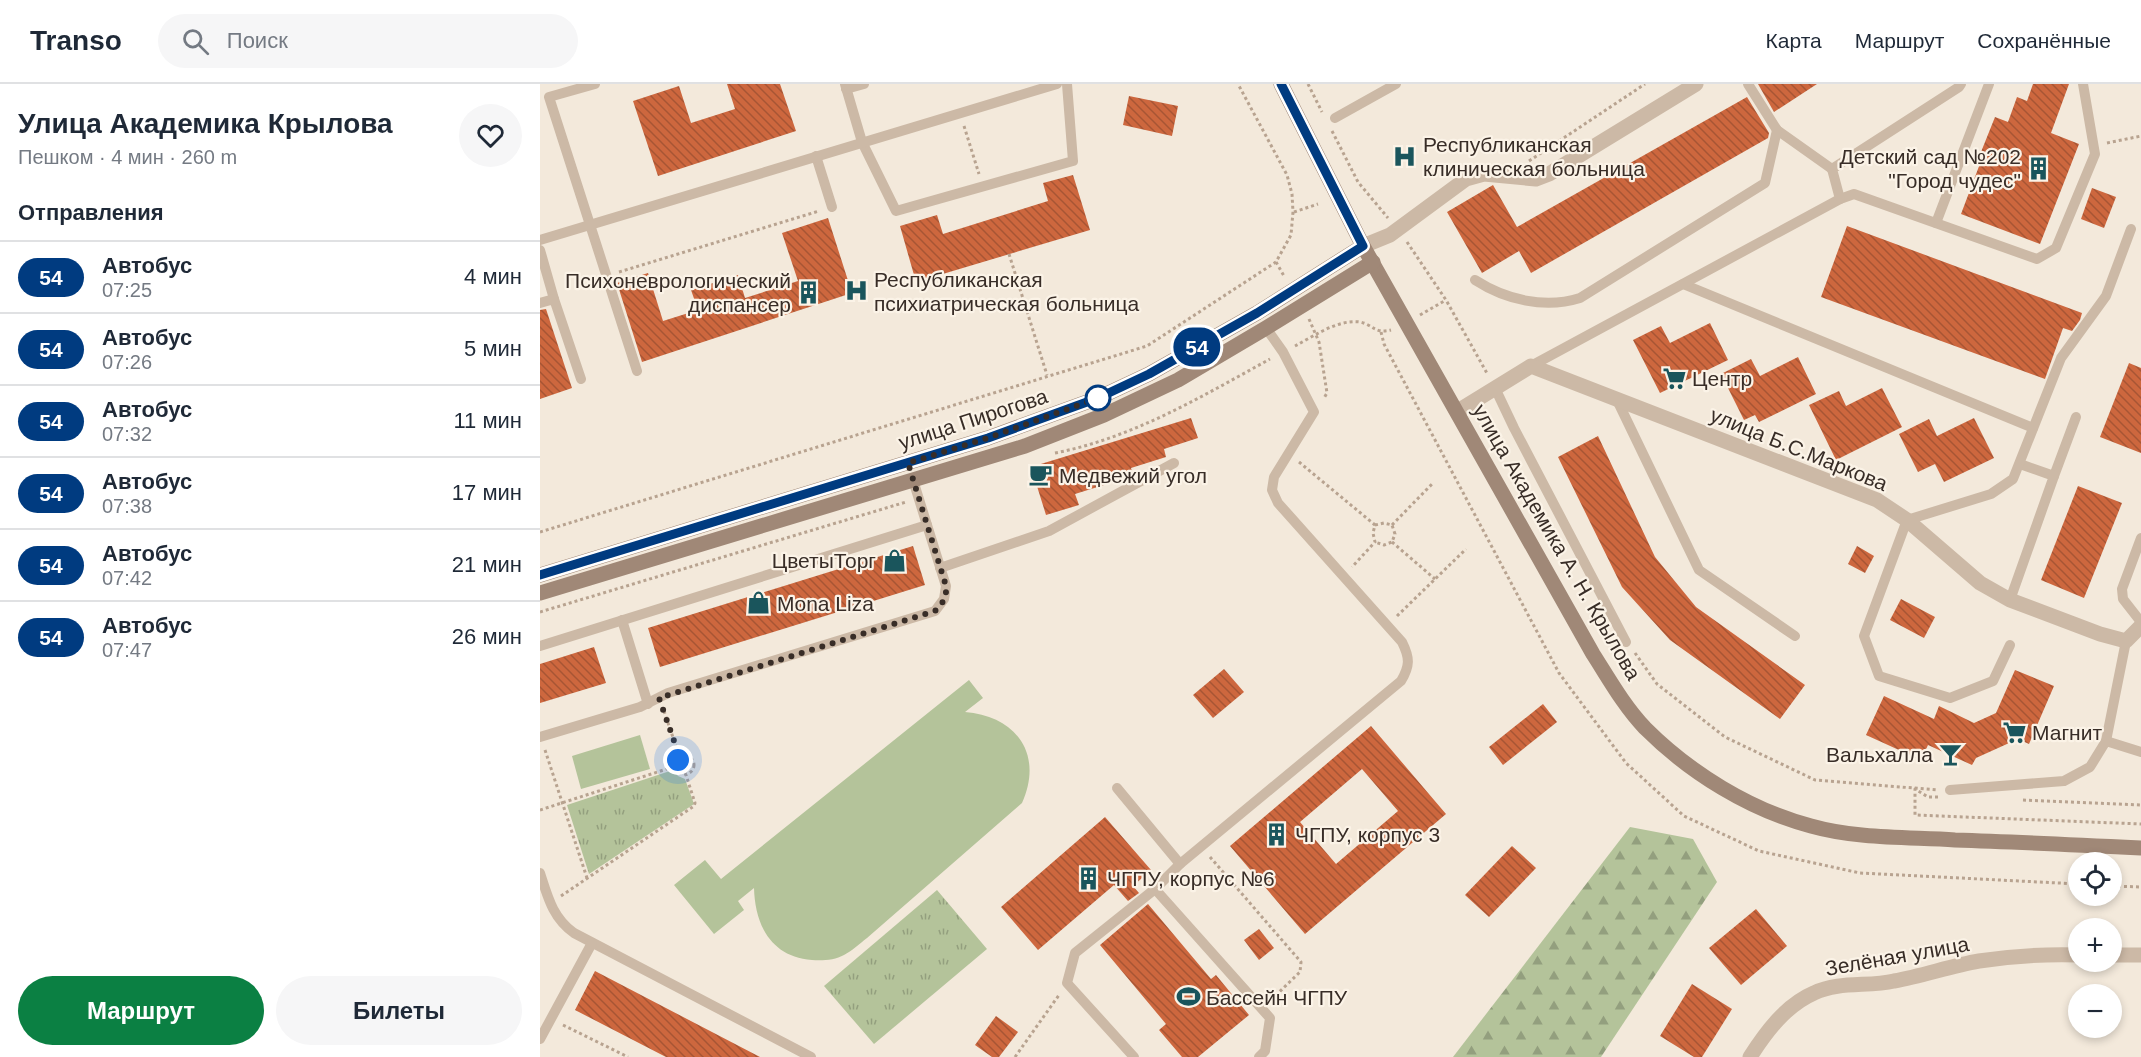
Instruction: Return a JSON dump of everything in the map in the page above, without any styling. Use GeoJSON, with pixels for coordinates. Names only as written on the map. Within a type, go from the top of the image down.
{"type":"FeatureCollection","features":[{"type":"Feature","properties":{"kind":"main road","name":"улица Академика А. Н. Крылова"},"geometry":{"type":"LineString","coordinates":[[1281,84],[1363,246],[1458,411],[1587,644],[1617,691],[1644,727],[1678,757],[1723,788],[1770,812],[1812,827],[1868,836],[2141,848]]}},
{"type":"Feature","properties":{"kind":"main road","name":"улица Пирогова"},"geometry":{"type":"LineString","coordinates":[[540,575],[908,463],[1098,398],[1149,374],[1257,313],[1363,246]]}},
{"type":"Feature","properties":{"kind":"main road","name":"улица Пирогова"},"geometry":{"type":"LineString","coordinates":[[540,593],[1025,446],[1104,415],[1178,380],[1373,261]]}},
{"type":"Feature","properties":{"kind":"main road"},"geometry":{"type":"LineString","coordinates":[[908,463],[913,480]]}},
{"type":"Feature","properties":{"kind":"street","name":"улица Пирогова"},"geometry":{"type":"LineString","coordinates":[[1363,246],[1395,231],[1466,179],[1484,174],[1536,179],[1549,174],[1696,84]]}},
{"type":"Feature","properties":{"kind":"street","name":"улица Пирогова"},"geometry":{"type":"LineString","coordinates":[[1373,261],[1395,231]]}},
{"type":"Feature","properties":{"kind":"street"},"geometry":{"type":"LineString","coordinates":[[1458,411],[1493,383],[1531,366]]}},
{"type":"Feature","properties":{"kind":"street","name":"улица Б.С.Маркова"},"geometry":{"type":"LineString","coordinates":[[1531,366],[1877,500],[1907,520],[1980,584],[2010,600],[2100,634],[2126,641]]}},
{"type":"Feature","properties":{"kind":"street"},"geometry":{"type":"LineString","coordinates":[[2126,641],[2141,624]]}},
{"type":"Feature","properties":{"kind":"street","name":"Зелёная улица"},"geometry":{"type":"LineString","coordinates":[[1750,1057],[1760,1041],[1790,1007],[1814,993],[1840,985],[1892,982],[1979,961],[2068,954]]}},
{"type":"Feature","properties":{"kind":"street"},"geometry":{"type":"LineString","coordinates":[[2122,955],[2141,955]]}},
{"type":"Feature","properties":{"kind":"lane"},"geometry":{"type":"LineString","coordinates":[[595,84],[549,97],[636,371]]}},
{"type":"Feature","properties":{"kind":"lane"},"geometry":{"type":"LineString","coordinates":[[864,84],[846,86],[862,142],[896,211],[1073,161],[1067,84]]}},
{"type":"Feature","properties":{"kind":"lane"},"geometry":{"type":"LineString","coordinates":[[540,240],[1057,84]]}},
{"type":"Feature","properties":{"kind":"lane"},"geometry":{"type":"LineString","coordinates":[[1332,121],[1396,84]]}},
{"type":"Feature","properties":{"kind":"lane"},"geometry":{"type":"LineString","coordinates":[[1749,84],[1777,130],[1832,169],[1840,199]]}},
{"type":"Feature","properties":{"kind":"lane"},"geometry":{"type":"LineString","coordinates":[[1832,169],[1959,87],[1960,84]]}},
{"type":"Feature","properties":{"kind":"lane"},"geometry":{"type":"LineString","coordinates":[[1936,222],[1989,84]]}},
{"type":"Feature","properties":{"kind":"lane"},"geometry":{"type":"LineString","coordinates":[[1531,366],[1840,199],[1854,194],[2037,259],[2056,248],[2095,154],[2083,84]]}},
{"type":"Feature","properties":{"kind":"lane"},"geometry":{"type":"LineString","coordinates":[[1476,280],[1490,290],[1535,302],[1564,303],[1580,298],[1765,183],[1777,130]]}},
{"type":"Feature","properties":{"kind":"lane"},"geometry":{"type":"LineString","coordinates":[[816,156],[832,207]]}},
{"type":"Feature","properties":{"kind":"lane"},"geometry":{"type":"LineString","coordinates":[[2010,645],[1993,681],[1950,698],[1879,676],[1864,636],[1907,520],[1991,494],[2013,479],[2061,358],[2106,296],[2131,229]]}},
{"type":"Feature","properties":{"kind":"lane"},"geometry":{"type":"LineString","coordinates":[[540,250],[581,380]]}},
{"type":"Feature","properties":{"kind":"lane"},"geometry":{"type":"LineString","coordinates":[[1683,284],[2033,428]]}},
{"type":"Feature","properties":{"kind":"lane"},"geometry":{"type":"LineString","coordinates":[[540,303],[554,299]]}},
{"type":"Feature","properties":{"kind":"lane"},"geometry":{"type":"LineString","coordinates":[[1134,1057],[1067,983],[1075,953],[1155,889],[1180,864],[1401,681],[1409,669],[1409,655],[1402,642],[1278,503],[1272,490],[1274,477],[1314,412],[1283,352],[1266,328]]}},
{"type":"Feature","properties":{"kind":"lane"},"geometry":{"type":"LineString","coordinates":[[1493,383],[1514,428],[1626,642]]}},
{"type":"Feature","properties":{"kind":"lane"},"geometry":{"type":"LineString","coordinates":[[1617,400],[1699,570],[1795,636]]}},
{"type":"Feature","properties":{"kind":"lane"},"geometry":{"type":"LineString","coordinates":[[2010,600],[2076,417]]}},
{"type":"Feature","properties":{"kind":"lane"},"geometry":{"type":"LineString","coordinates":[[940,567],[1049,531],[1174,463]]}},
{"type":"Feature","properties":{"kind":"lane"},"geometry":{"type":"LineString","coordinates":[[2020,464],[2054,476]]}},
{"type":"Feature","properties":{"kind":"lane"},"geometry":{"type":"LineString","coordinates":[[540,737],[935,611],[944,599],[946,591],[913,480]]}},
{"type":"Feature","properties":{"kind":"lane"},"geometry":{"type":"LineString","coordinates":[[540,646],[927,525]]}},
{"type":"Feature","properties":{"kind":"lane"},"geometry":{"type":"LineString","coordinates":[[2141,538],[2122,589],[2123,599],[2141,624]]}},
{"type":"Feature","properties":{"kind":"lane"},"geometry":{"type":"LineString","coordinates":[[622,620],[648,704]]}},
{"type":"Feature","properties":{"kind":"lane"},"geometry":{"type":"LineString","coordinates":[[1950,790],[2064,781],[2090,767],[2106,741],[2126,641]]}},
{"type":"Feature","properties":{"kind":"lane"},"geometry":{"type":"LineString","coordinates":[[2106,741],[2141,752]]}},
{"type":"Feature","properties":{"kind":"lane"},"geometry":{"type":"LineString","coordinates":[[1117,788],[1180,864]]}},
{"type":"Feature","properties":{"kind":"lane"},"geometry":{"type":"LineString","coordinates":[[540,873],[549,904],[566,928],[811,1057]]}},
{"type":"Feature","properties":{"kind":"lane"},"geometry":{"type":"LineString","coordinates":[[1155,889],[1270,1018],[1265,1051],[1259,1057]]}},
{"type":"Feature","properties":{"kind":"lane"},"geometry":{"type":"LineString","coordinates":[[540,1040],[592,943]]}},
{"type":"Feature","properties":{"kind":"path"},"geometry":{"type":"LineString","coordinates":[[540,532],[1147,346],[1276,262],[1291,235],[1292,194],[1287,176],[1238,84]]}},
{"type":"Feature","properties":{"kind":"path"},"geometry":{"type":"LineString","coordinates":[[1308,84],[1323,114]]}},
{"type":"Feature","properties":{"kind":"path"},"geometry":{"type":"LineString","coordinates":[[1505,176],[1645,84]]}},
{"type":"Feature","properties":{"kind":"path"},"geometry":{"type":"LineString","coordinates":[[960,113],[983,187]]}},
{"type":"Feature","properties":{"kind":"path"},"geometry":{"type":"LineString","coordinates":[[1332,121],[1358,182],[1446,300],[1493,383]]}},
{"type":"Feature","properties":{"kind":"path"},"geometry":{"type":"LineString","coordinates":[[1293,212],[1318,204]]}},
{"type":"Feature","properties":{"kind":"path"},"geometry":{"type":"LineString","coordinates":[[606,277],[832,207]]}},
{"type":"Feature","properties":{"kind":"path"},"geometry":{"type":"LineString","coordinates":[[1009,254],[1047,376]]}},
{"type":"Feature","properties":{"kind":"path"},"geometry":{"type":"LineString","coordinates":[[1276,262],[1287,280]]}},
{"type":"Feature","properties":{"kind":"path"},"geometry":{"type":"LineString","coordinates":[[1420,315],[1446,300]]}},
{"type":"Feature","properties":{"kind":"path"},"geometry":{"type":"LineString","coordinates":[[1307,315],[1317,335],[1327,393],[1314,412]]}},
{"type":"Feature","properties":{"kind":"path"},"geometry":{"type":"LineString","coordinates":[[1287,350],[1339,324],[1350,321],[1363,323],[1382,332],[1392,330]]}},
{"type":"Feature","properties":{"kind":"path"},"geometry":{"type":"LineString","coordinates":[[1382,332],[1384,344],[1559,673],[1626,763],[1684,816],[1758,851],[1860,873],[2068,883]]}},
{"type":"Feature","properties":{"kind":"path"},"geometry":{"type":"LineString","coordinates":[[1288,454],[1375,525]]}},
{"type":"Feature","properties":{"kind":"path"},"geometry":{"type":"LineString","coordinates":[[1392,525],[1432,484]]}},
{"type":"Feature","properties":{"kind":"path"},"geometry":{"type":"LineString","coordinates":[[540,612],[909,501]]}},
{"type":"Feature","properties":{"kind":"path"},"geometry":{"type":"LineString","coordinates":[[1375,525],[1384,523],[1392,525]]}},
{"type":"Feature","properties":{"kind":"path"},"geometry":{"type":"LineString","coordinates":[[1375,525],[1372,533],[1375,542]]}},
{"type":"Feature","properties":{"kind":"path"},"geometry":{"type":"LineString","coordinates":[[1375,542],[1384,545],[1392,542],[1395,534],[1392,525]]}},
{"type":"Feature","properties":{"kind":"path"},"geometry":{"type":"LineString","coordinates":[[1343,576],[1375,542]]}},
{"type":"Feature","properties":{"kind":"path"},"geometry":{"type":"LineString","coordinates":[[1392,542],[1435,579]]}},
{"type":"Feature","properties":{"kind":"path"},"geometry":{"type":"LineString","coordinates":[[1387,625],[1466,549]]}},
{"type":"Feature","properties":{"kind":"path"},"geometry":{"type":"LineString","coordinates":[[1626,642],[1657,684],[1725,737],[1815,780],[1950,790]]}},
{"type":"Feature","properties":{"kind":"path"},"geometry":{"type":"LineString","coordinates":[[540,810],[676,766],[680,758],[659,698]]}},
{"type":"Feature","properties":{"kind":"path"},"geometry":{"type":"LineString","coordinates":[[540,737],[587,879]]}},
{"type":"Feature","properties":{"kind":"path"},"geometry":{"type":"LineString","coordinates":[[680,758],[689,757],[694,764],[693,770],[686,775]]}},
{"type":"Feature","properties":{"kind":"path"},"geometry":{"type":"LineString","coordinates":[[549,904],[694,806],[695,802],[686,775],[678,771],[676,766]]}},
{"type":"Feature","properties":{"kind":"path"},"geometry":{"type":"LineString","coordinates":[[1916,789],[1928,797],[1940,797]]}},
{"type":"Feature","properties":{"kind":"path"},"geometry":{"type":"LineString","coordinates":[[1916,789],[1915,815],[2141,824]]}},
{"type":"Feature","properties":{"kind":"path"},"geometry":{"type":"LineString","coordinates":[[2023,800],[2141,805]]}},
{"type":"Feature","properties":{"kind":"path"},"geometry":{"type":"LineString","coordinates":[[1201,847],[1301,962],[1300,972],[1262,1009]]}},
{"type":"Feature","properties":{"kind":"path"},"geometry":{"type":"LineString","coordinates":[[2122,886],[2141,887]]}},
{"type":"Feature","properties":{"kind":"path"},"geometry":{"type":"LineString","coordinates":[[1015,1057],[1067,983]]}},
{"type":"Feature","properties":{"kind":"path"},"geometry":{"type":"LineString","coordinates":[[551,1019],[628,1057]]}},
{"type":"Feature","properties":{"kind":"green space"},"geometry":{"type":"Polygon","coordinates":[[[969,680],[983,698],[965,712],[999,721],[1021,741],[1027,754],[1030,769],[1022,803],[867,938],[840,957],[828,960],[798,958],[776,946],[762,926],[755,902],[754,888],[738,901],[744,910],[714,934],[674,885],[705,860],[721,879],[969,680]]]}},
{"type":"Feature","properties":{"kind":"green space"},"geometry":{"type":"Polygon","coordinates":[[[640,735],[650,769],[581,789],[572,756],[640,735]]]}},
{"type":"Feature","properties":{"kind":"green space"},"geometry":{"type":"Polygon","coordinates":[[[673,770],[685,779],[694,804],[589,874],[567,805],[673,770]]]}},
{"type":"Feature","properties":{"kind":"green space"},"geometry":{"type":"Polygon","coordinates":[[[1630,827],[1693,839],[1717,882],[1601,1057],[1453,1057],[1630,827]]]}},
{"type":"Feature","properties":{"kind":"green space"},"geometry":{"type":"Polygon","coordinates":[[[937,890],[987,949],[874,1044],[824,986],[937,890]]]}},
{"type":"Feature","properties":{"kind":"building"},"geometry":{"type":"Polygon","coordinates":[[[727,84],[780,84],[796,131],[658,176],[633,101],[679,86],[691,123],[735,109],[727,84]]]}},
{"type":"Feature","properties":{"kind":"building"},"geometry":{"type":"Polygon","coordinates":[[[1758,84],[1817,84],[1774,112],[1758,84]]]}},
{"type":"Feature","properties":{"kind":"building","name":"Детский сад №202 \"Город чудес\""},"geometry":{"type":"Polygon","coordinates":[[[2033,84],[2069,84],[2051,133],[2079,144],[2040,244],[1961,214],[1995,117],[2008,122],[2017,97],[2027,101],[2033,84]]]}},
{"type":"Feature","properties":{"kind":"building"},"geometry":{"type":"Polygon","coordinates":[[[1129,96],[1178,106],[1172,136],[1123,125],[1129,96]]]}},
{"type":"Feature","properties":{"kind":"building"},"geometry":{"type":"Polygon","coordinates":[[[1747,97],[1769,133],[1768,138],[1531,273],[1519,251],[1482,273],[1447,212],[1493,185],[1517,227],[1747,97]]]}},
{"type":"Feature","properties":{"kind":"building"},"geometry":{"type":"Polygon","coordinates":[[[1073,175],[1090,230],[916,282],[900,226],[937,215],[943,234],[1048,201],[1043,183],[1073,175]]]}},
{"type":"Feature","properties":{"kind":"building"},"geometry":{"type":"Polygon","coordinates":[[[2092,188],[2116,197],[2104,228],[2081,219],[2092,188]]]}},
{"type":"Feature","properties":{"kind":"building","name":"Психоневрологический диспансер"},"geometry":{"type":"Polygon","coordinates":[[[828,218],[852,293],[642,362],[617,283],[648,273],[663,321],[698,310],[691,290],[738,275],[745,298],[798,281],[782,233],[828,218]]]}},
{"type":"Feature","properties":{"kind":"building"},"geometry":{"type":"Polygon","coordinates":[[[1847,226],[2082,313],[2080,320],[2072,331],[2063,328],[2045,379],[1821,297],[1847,226]]]}},
{"type":"Feature","properties":{"kind":"building"},"geometry":{"type":"Polygon","coordinates":[[[546,309],[572,388],[540,399],[540,310],[546,309]]]}},
{"type":"Feature","properties":{"kind":"building"},"geometry":{"type":"Polygon","coordinates":[[[1710,323],[1728,360],[1660,393],[1633,340],[1661,326],[1670,343],[1710,323]]]}},
{"type":"Feature","properties":{"kind":"building"},"geometry":{"type":"Polygon","coordinates":[[[1798,357],[1816,394],[1759,422],[1755,415],[1744,420],[1721,374],[1751,359],[1760,376],[1798,357]]]}},
{"type":"Feature","properties":{"kind":"building"},"geometry":{"type":"Polygon","coordinates":[[[2129,363],[2141,368],[2141,453],[2100,437],[2129,363]]]}},
{"type":"Feature","properties":{"kind":"building"},"geometry":{"type":"Polygon","coordinates":[[[1882,388],[1902,427],[1836,460],[1809,405],[1839,391],[1846,406],[1882,388]]]}},
{"type":"Feature","properties":{"kind":"building"},"geometry":{"type":"Polygon","coordinates":[[[1191,418],[1198,438],[1164,449],[1166,457],[1131,468],[1133,476],[1075,494],[1079,505],[1046,515],[1031,467],[1191,418]]]}},
{"type":"Feature","properties":{"kind":"building"},"geometry":{"type":"Polygon","coordinates":[[[1974,418],[1994,458],[1944,482],[1935,464],[1918,472],[1899,434],[1929,419],[1937,436],[1974,418]]]}},
{"type":"Feature","properties":{"kind":"building"},"geometry":{"type":"Polygon","coordinates":[[[1598,436],[1655,557],[1696,607],[1805,685],[1780,719],[1670,640],[1622,587],[1558,457],[1598,436]]]}},
{"type":"Feature","properties":{"kind":"building"},"geometry":{"type":"Polygon","coordinates":[[[2078,486],[2122,503],[2084,598],[2041,580],[2078,486]]]}},
{"type":"Feature","properties":{"kind":"building"},"geometry":{"type":"Polygon","coordinates":[[[913,546],[925,585],[660,667],[648,628],[913,546]]]}},
{"type":"Feature","properties":{"kind":"building"},"geometry":{"type":"Polygon","coordinates":[[[1857,546],[1874,556],[1865,573],[1848,564],[1857,546]]]}},
{"type":"Feature","properties":{"kind":"building"},"geometry":{"type":"Polygon","coordinates":[[[1901,599],[1935,617],[1924,638],[1890,620],[1901,599]]]}},
{"type":"Feature","properties":{"kind":"building"},"geometry":{"type":"Polygon","coordinates":[[[594,647],[606,683],[540,703],[540,664],[594,647]]]}},
{"type":"Feature","properties":{"kind":"building"},"geometry":{"type":"Polygon","coordinates":[[[1224,669],[1244,692],[1213,718],[1193,695],[1224,669]]]}},
{"type":"Feature","properties":{"kind":"building"},"geometry":{"type":"Polygon","coordinates":[[[2015,670],[2054,686],[2029,744],[2018,739],[1976,758],[1972,765],[1928,745],[1921,760],[1866,735],[1884,696],[1934,719],[1939,706],[1974,723],[1996,713],[2015,670]]]}},
{"type":"Feature","properties":{"kind":"building"},"geometry":{"type":"Polygon","coordinates":[[[1543,704],[1557,722],[1503,765],[1489,747],[1543,704]]]}},
{"type":"Feature","properties":{"kind":"building","name":"ЧГПУ, корпус 3"},"geometry":{"type":"Polygon","coordinates":[[[1371,726],[1446,814],[1305,934],[1230,846],[1371,726]],[[1362,769],[1300,822],[1336,864],[1398,811],[1362,769]]]}},
{"type":"Feature","properties":{"kind":"building","name":"ЧГПУ, корпус №6"},"geometry":{"type":"Polygon","coordinates":[[[1105,817],[1151,870],[1133,886],[1139,893],[1128,901],[1114,885],[1038,950],[1001,907],[1105,817]]]}},
{"type":"Feature","properties":{"kind":"building"},"geometry":{"type":"Polygon","coordinates":[[[1512,846],[1536,868],[1489,917],[1465,895],[1512,846]]]}},
{"type":"Feature","properties":{"kind":"building","name":"Бассейн ЧГПУ"},"geometry":{"type":"Polygon","coordinates":[[[1148,904],[1211,979],[1216,975],[1249,1015],[1198,1057],[1182,1057],[1159,1030],[1166,1024],[1100,945],[1148,904]]]}},
{"type":"Feature","properties":{"kind":"building"},"geometry":{"type":"Polygon","coordinates":[[[1756,909],[1787,946],[1741,985],[1709,948],[1756,909]]]}},
{"type":"Feature","properties":{"kind":"building"},"geometry":{"type":"Polygon","coordinates":[[[1259,929],[1274,948],[1259,960],[1244,940],[1259,929]]]}},
{"type":"Feature","properties":{"kind":"building"},"geometry":{"type":"Polygon","coordinates":[[[595,971],[760,1057],[666,1057],[575,1010],[595,971]]]}},
{"type":"Feature","properties":{"kind":"building"},"geometry":{"type":"Polygon","coordinates":[[[1692,984],[1732,1009],[1702,1057],[1694,1057],[1660,1036],[1692,984]]]}},
{"type":"Feature","properties":{"kind":"building"},"geometry":{"type":"Polygon","coordinates":[[[996,1016],[1018,1032],[999,1057],[992,1057],[975,1045],[996,1016]]]}},
{"type":"Feature","properties":{"kind":"bus line","name":"54"},"geometry":{"type":"LineString","coordinates":[[540,575],[988,438],[1098,398],[1149,374],[1257,313],[1363,246],[1281,84]]}},
{"type":"Feature","properties":{"kind":"place","name":"Республиканская клиническая больница"},"geometry":{"type":"Point","coordinates":[1405,156]}},
{"type":"Feature","properties":{"kind":"place","name":"Детский сад №202 \"Город чудес\""},"geometry":{"type":"Point","coordinates":[2039,168]}},
{"type":"Feature","properties":{"kind":"place","name":"Республиканская психиатрическая больница"},"geometry":{"type":"Point","coordinates":[856,291]}},
{"type":"Feature","properties":{"kind":"place","name":"Психоневрологический диспансер"},"geometry":{"type":"Point","coordinates":[809,292]}},
{"type":"Feature","properties":{"kind":"place","name":"Центр"},"geometry":{"type":"Point","coordinates":[1674,378]}},
{"type":"Feature","properties":{"kind":"place","name":"Медвежий угол"},"geometry":{"type":"Point","coordinates":[1041,475]}},
{"type":"Feature","properties":{"kind":"place","name":"ЦветыТорг"},"geometry":{"type":"Point","coordinates":[894,560]}},
{"type":"Feature","properties":{"kind":"place","name":"Mona Liza"},"geometry":{"type":"Point","coordinates":[759,603]}},
{"type":"Feature","properties":{"kind":"place","name":"Магнит"},"geometry":{"type":"Point","coordinates":[2014,732]}},
{"type":"Feature","properties":{"kind":"place","name":"Вальхалла"},"geometry":{"type":"Point","coordinates":[1951,754]}},
{"type":"Feature","properties":{"kind":"place","name":"ЧГПУ, корпус 3"},"geometry":{"type":"Point","coordinates":[1277,834]}},
{"type":"Feature","properties":{"kind":"place","name":"ЧГПУ, корпус №6"},"geometry":{"type":"Point","coordinates":[1089,878]}},
{"type":"Feature","properties":{"kind":"place","name":"Бассейн ЧГПУ"},"geometry":{"type":"Point","coordinates":[1188,997]}},
{"type":"Feature","properties":{"kind":"route"},"geometry":{"type":"LineString","coordinates":[[678,760],[680,758],[659,698],[668,693],[935,611],[940,607],[946,586],[908,463],[988,438],[1098,398]]}}]}
